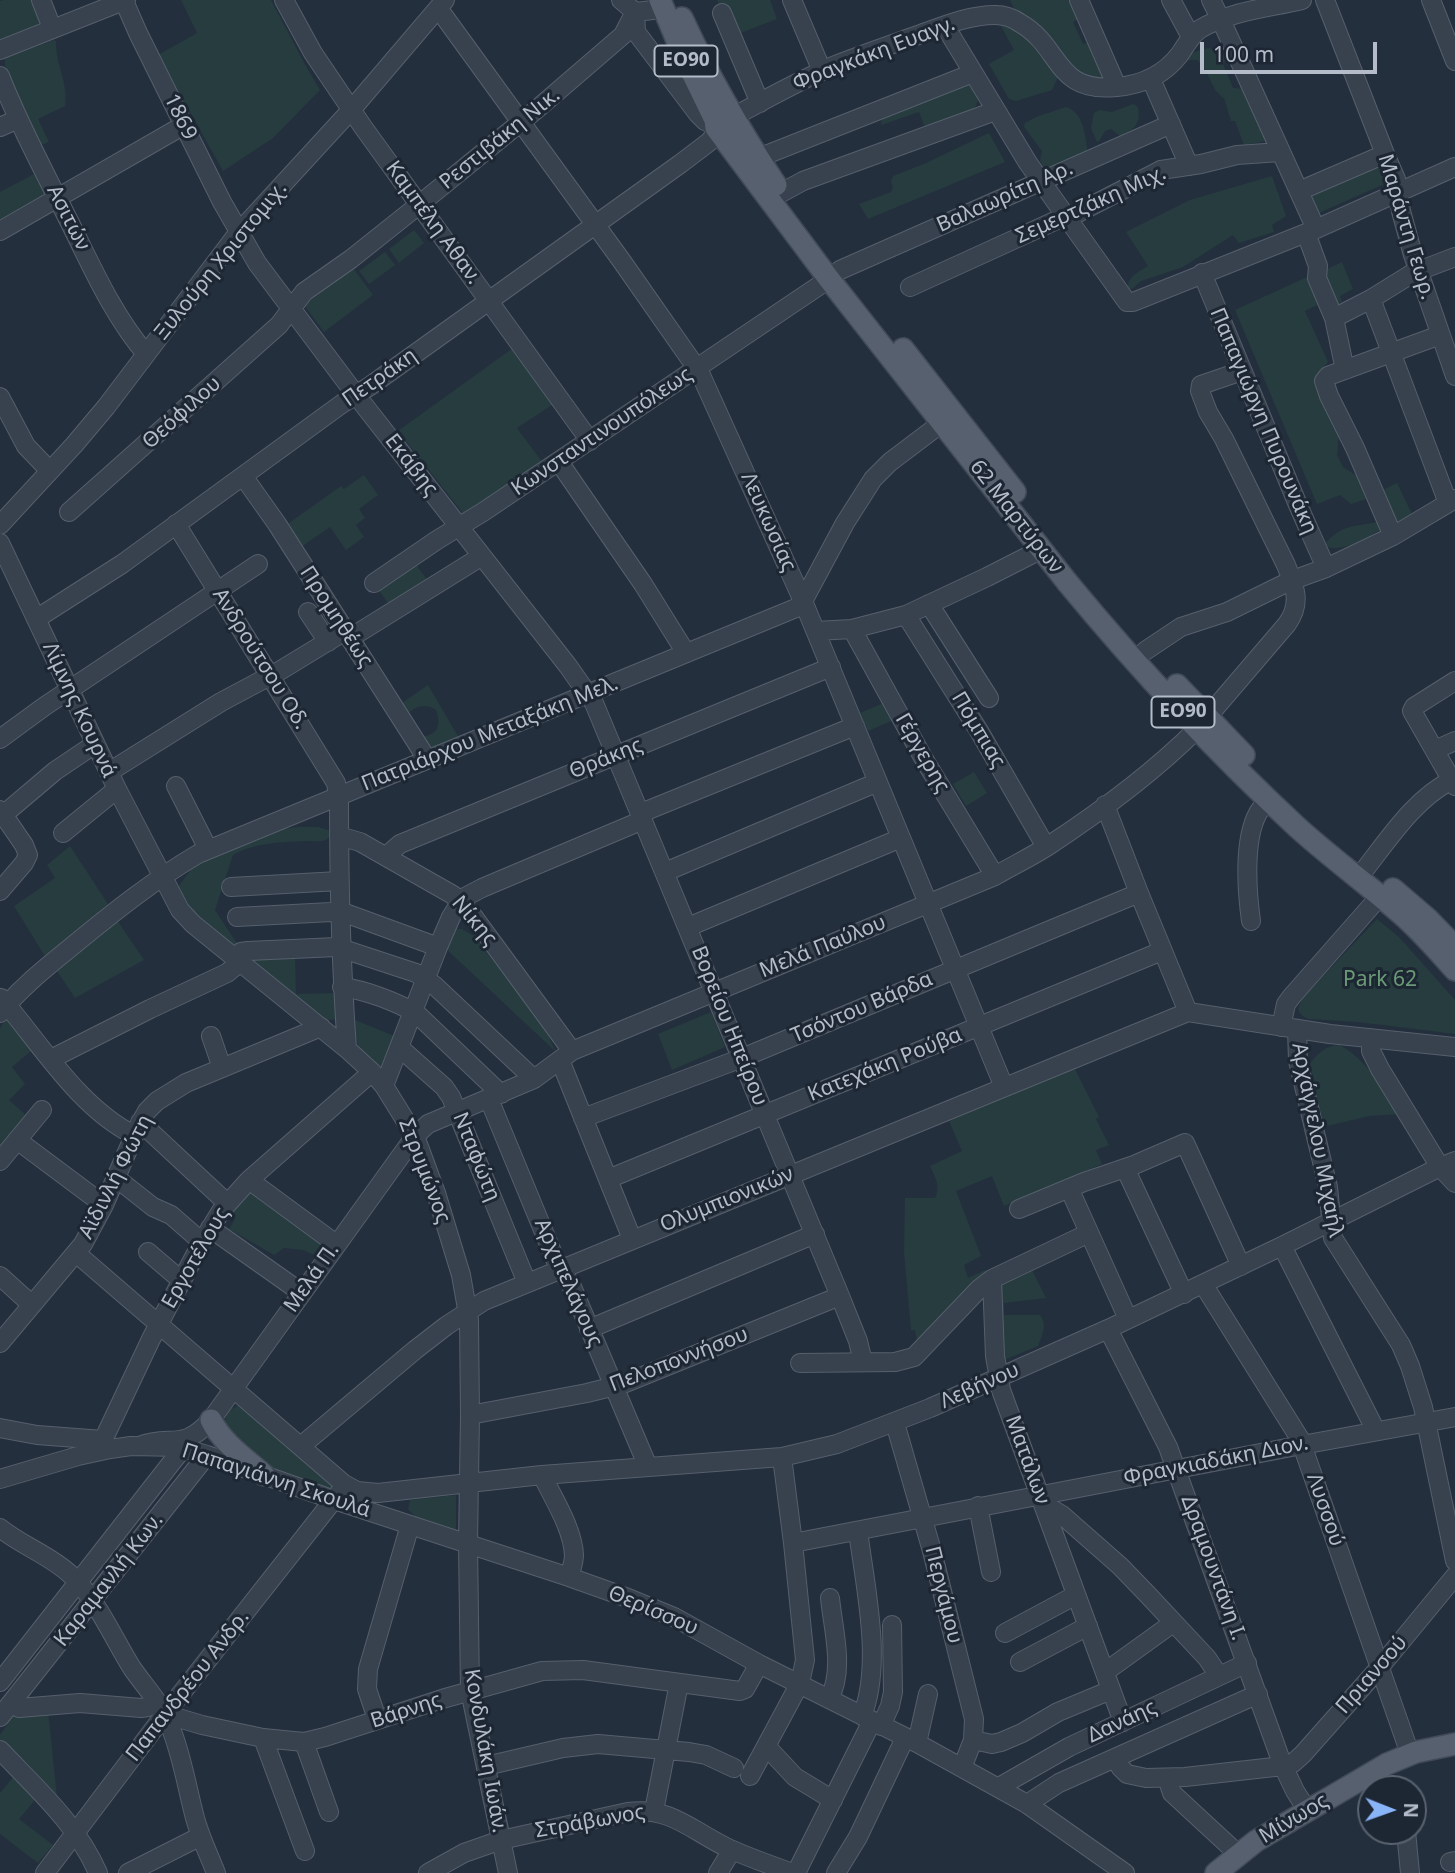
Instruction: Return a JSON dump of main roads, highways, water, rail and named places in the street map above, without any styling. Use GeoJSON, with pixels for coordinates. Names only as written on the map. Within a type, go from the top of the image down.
{"type":"FeatureCollection","features":[{"type":"Feature","properties":{"kind":"main road","name":"62 Μαρτύρων"},"geometry":{"type":"LineString","coordinates":[[666,2],[699,54],[724,123],[834,275],[948,419],[1268,800],[1305,835],[1418,910],[1455,947]]}},
{"type":"Feature","properties":{"kind":"main road","name":"62 Μαρτύρων"},"geometry":{"type":"LineString","coordinates":[[724,123],[758,158],[834,275]]}},
{"type":"Feature","properties":{"kind":"main road","name":"62 Μαρτύρων"},"geometry":{"type":"LineString","coordinates":[[948,419],[1042,549],[1097,618],[1203,723],[1362,873],[1380,896],[1413,925],[1455,970]]}},
{"type":"Feature","properties":{"kind":"main road"},"geometry":{"type":"LineString","coordinates":[[211,1420],[224,1438],[264,1475]]}},
{"type":"Feature","properties":{"kind":"main road","name":"Μίνωος"},"geometry":{"type":"LineString","coordinates":[[1236,1864],[1256,1841],[1387,1764],[1410,1754],[1455,1744]]}},
{"type":"Feature","properties":{"kind":"main road","name":"Μίνωος"},"geometry":{"type":"LineString","coordinates":[[1216,1873],[1258,1855],[1385,1779],[1420,1762],[1455,1757]]}},
{"type":"Feature","properties":{"kind":"park label","name":"Park 62"},"geometry":{"type":"Point","coordinates":[1380,980]}}]}
